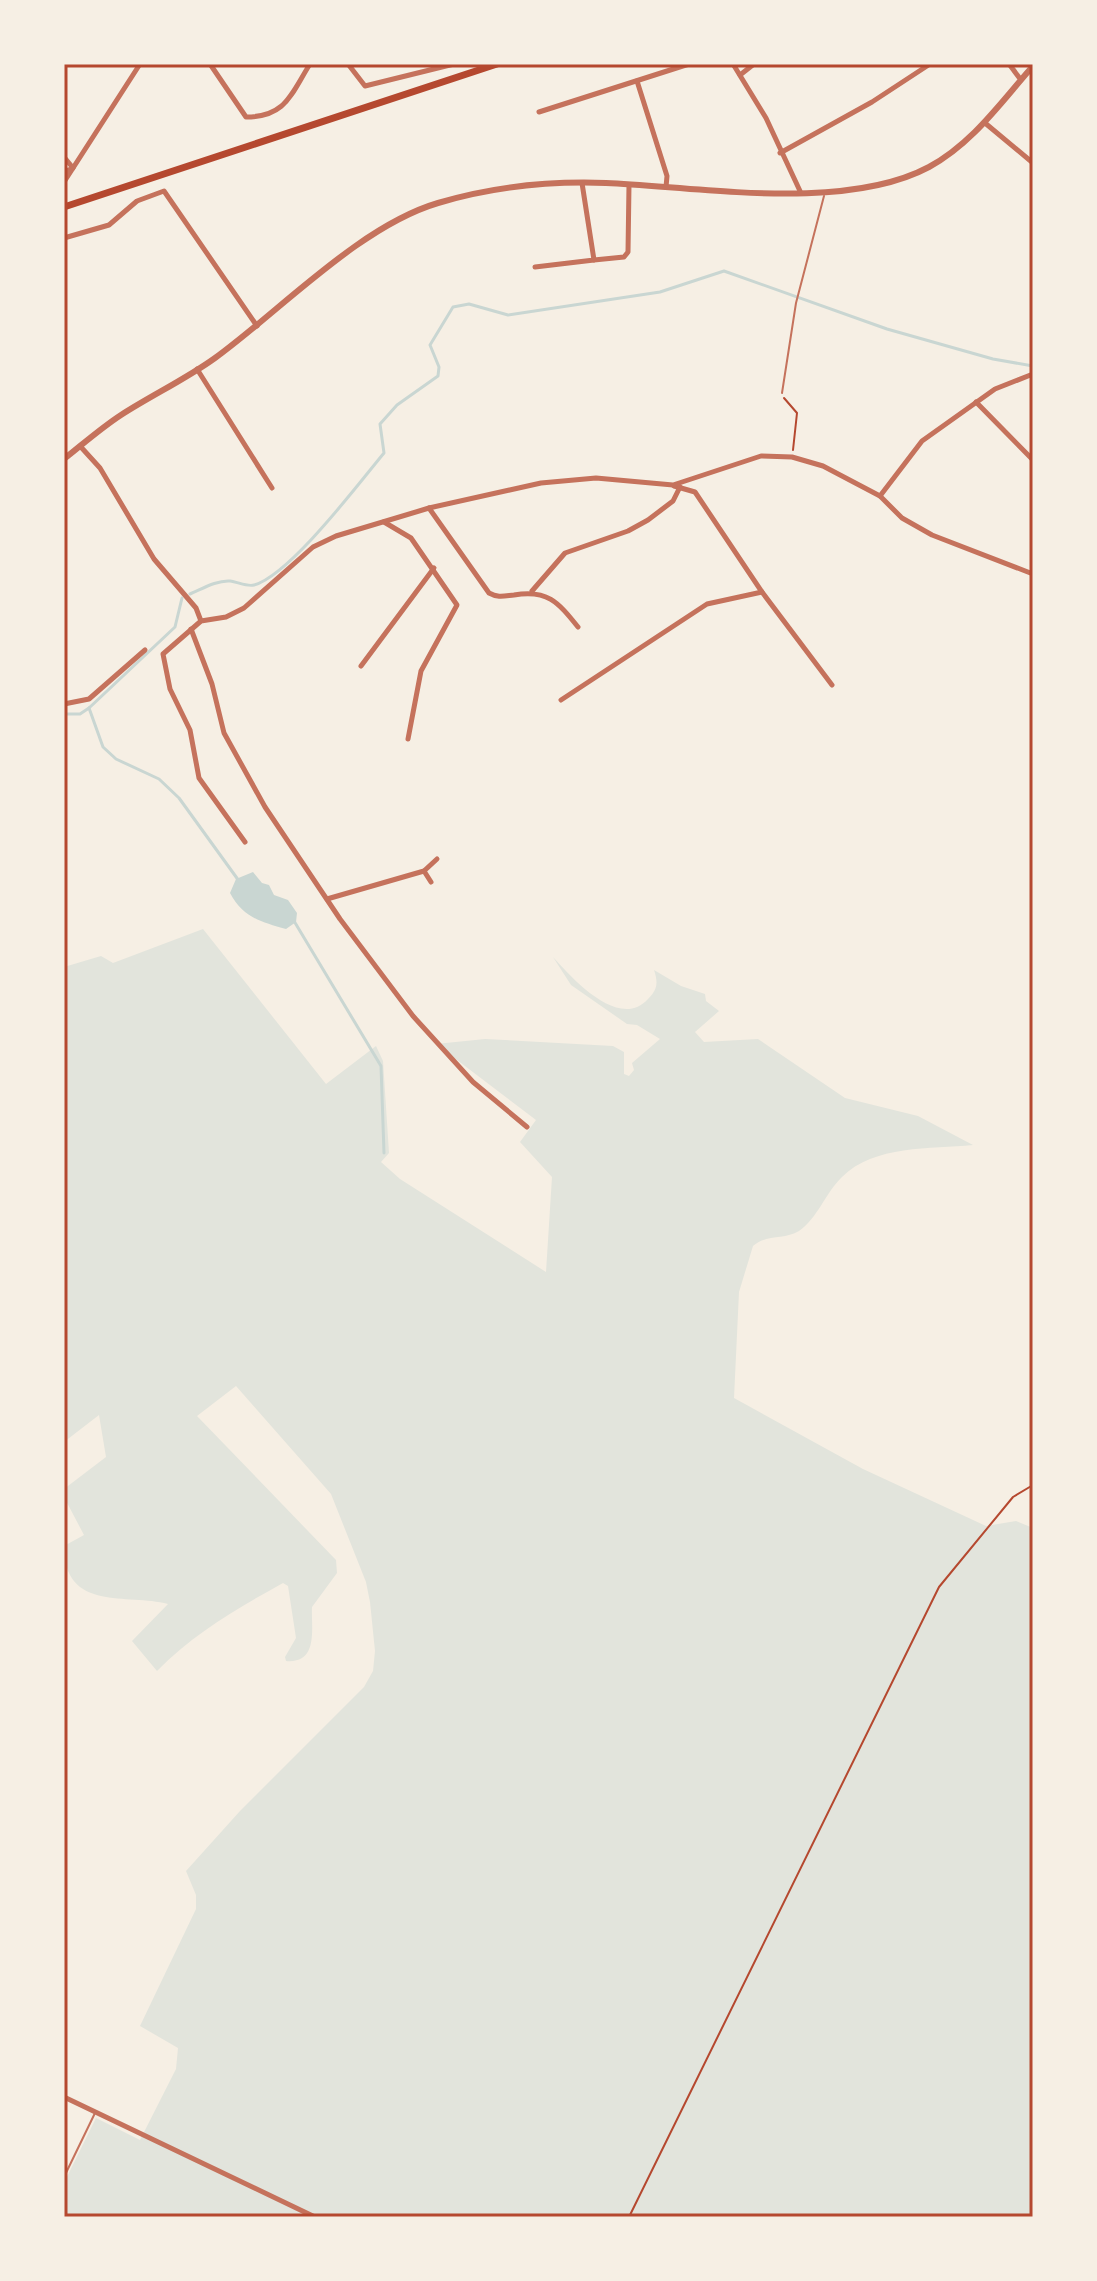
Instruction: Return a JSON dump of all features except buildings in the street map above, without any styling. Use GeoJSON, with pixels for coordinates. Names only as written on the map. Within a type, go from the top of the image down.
{"type":"FeatureCollection","features":[{"type":"Feature","properties":{"kind":"main road"},"geometry":{"type":"LineString","coordinates":[[64,207],[497,64]]}},
{"type":"Feature","properties":{"kind":"street"},"geometry":{"type":"LineString","coordinates":[[64,182],[140,64]]}},
{"type":"Feature","properties":{"kind":"street"},"geometry":{"type":"LineString","coordinates":[[210,64],[246,117],[263,117],[282,109],[310,64]]}},
{"type":"Feature","properties":{"kind":"street"},"geometry":{"type":"LineString","coordinates":[[348,64],[365,86],[454,64]]}},
{"type":"Feature","properties":{"kind":"street"},"geometry":{"type":"LineString","coordinates":[[539,112],[689,64]]}},
{"type":"Feature","properties":{"kind":"street"},"geometry":{"type":"LineString","coordinates":[[733,64],[766,118],[800,191]]}},
{"type":"Feature","properties":{"kind":"street"},"geometry":{"type":"LineString","coordinates":[[740,75],[754,64]]}},
{"type":"Feature","properties":{"kind":"street"},"geometry":{"type":"LineString","coordinates":[[780,153],[872,102],[930,64]]}},
{"type":"Feature","properties":{"kind":"street"},"geometry":{"type":"LineString","coordinates":[[1009,64],[1021,80]]}},
{"type":"Feature","properties":{"kind":"street"},"geometry":{"type":"LineString","coordinates":[[64,459],[121,415],[197,369],[257,326],[363,242],[423,209],[490,191],[582,183],[826,191],[913,174],[957,149],[985,123],[1033,66]]}},
{"type":"Feature","properties":{"kind":"street"},"geometry":{"type":"LineString","coordinates":[[637,81],[667,176],[666,187]]}},
{"type":"Feature","properties":{"kind":"street"},"geometry":{"type":"LineString","coordinates":[[985,123],[1033,163]]}},
{"type":"Feature","properties":{"kind":"street"},"geometry":{"type":"LineString","coordinates":[[64,157],[73,168]]}},
{"type":"Feature","properties":{"kind":"street"},"geometry":{"type":"LineString","coordinates":[[64,172],[73,168]]}},
{"type":"Feature","properties":{"kind":"street"},"geometry":{"type":"LineString","coordinates":[[582,183],[594,260]]}},
{"type":"Feature","properties":{"kind":"street"},"geometry":{"type":"LineString","coordinates":[[535,267],[624,257],[628,252],[629,185]]}},
{"type":"Feature","properties":{"kind":"street"},"geometry":{"type":"LineString","coordinates":[[64,238],[109,225],[137,201],[164,191],[257,326]]}},
{"type":"Feature","properties":{"kind":"street"},"geometry":{"type":"LineString","coordinates":[[197,369],[272,488]]}},
{"type":"Feature","properties":{"kind":"street"},"geometry":{"type":"LineString","coordinates":[[880,496],[922,441],[995,389],[1033,374]]}},
{"type":"Feature","properties":{"kind":"street"},"geometry":{"type":"LineString","coordinates":[[976,402],[1033,460]]}},
{"type":"Feature","properties":{"kind":"street"},"geometry":{"type":"LineString","coordinates":[[80,446],[100,468],[142,541],[196,608],[201,621]]}},
{"type":"Feature","properties":{"kind":"street"},"geometry":{"type":"LineString","coordinates":[[677,486],[747,458],[792,457],[835,471],[880,496],[902,518],[932,535],[1033,574]]}},
{"type":"Feature","properties":{"kind":"street"},"geometry":{"type":"LineString","coordinates":[[245,842],[199,778],[190,730],[170,689],[163,654],[201,621],[226,617],[244,608],[313,547],[336,536],[429,508],[569,480],[611,479],[677,486],[695,492],[762,592],[832,685]]}},
{"type":"Feature","properties":{"kind":"street"},"geometry":{"type":"LineString","coordinates":[[531,592],[565,553],[628,531],[648,520],[673,501],[677,486]]}},
{"type":"Feature","properties":{"kind":"street"},"geometry":{"type":"LineString","coordinates":[[429,508],[489,593],[498,597],[531,592],[554,599],[578,627]]}},
{"type":"Feature","properties":{"kind":"street"},"geometry":{"type":"LineString","coordinates":[[384,522],[411,538],[457,605],[421,671],[408,739]]}},
{"type":"Feature","properties":{"kind":"street"},"geometry":{"type":"LineString","coordinates":[[361,666],[434,568]]}},
{"type":"Feature","properties":{"kind":"street"},"geometry":{"type":"LineString","coordinates":[[561,700],[707,604],[762,592]]}},
{"type":"Feature","properties":{"kind":"street"},"geometry":{"type":"LineString","coordinates":[[191,629],[212,684],[224,733],[265,807],[327,899],[413,1016],[473,1082],[527,1127]]}},
{"type":"Feature","properties":{"kind":"street"},"geometry":{"type":"LineString","coordinates":[[66,708],[89,699],[145,650]]}},
{"type":"Feature","properties":{"kind":"street"},"geometry":{"type":"LineString","coordinates":[[327,899],[424,871],[437,859]]}},
{"type":"Feature","properties":{"kind":"street"},"geometry":{"type":"LineString","coordinates":[[424,871],[431,882]]}},
{"type":"Feature","properties":{"kind":"street"},"geometry":{"type":"LineString","coordinates":[[64,2097],[315,2217]]}},
{"type":"Feature","properties":{"kind":"lane"},"geometry":{"type":"LineString","coordinates":[[782,393],[796,303],[826,191]]}},
{"type":"Feature","properties":{"kind":"lane"},"geometry":{"type":"LineString","coordinates":[[64,2177],[95,2112]]}},
{"type":"Feature","properties":{"kind":"path"},"geometry":{"type":"LineString","coordinates":[[782,393],[786,404],[797,413],[792,457]]}},
{"type":"Feature","properties":{"kind":"path"},"geometry":{"type":"LineString","coordinates":[[629,2217],[709,2048],[939,1587],[1013,1497],[1033,1485]]}},
{"type":"Feature","properties":{"kind":"shaded area"},"geometry":{"type":"Polygon","coordinates":[[[253,872],[262,883],[269,885],[274,895],[288,900],[297,913],[296,922],[286,929],[260,921],[241,908],[230,893],[236,879],[253,872]]]}},
{"type":"Feature","properties":{"kind":"shaded area"},"geometry":{"type":"Polygon","coordinates":[[[203,929],[326,1084],[376,1046],[383,1061],[389,1153],[381,1162],[400,1179],[546,1272],[552,1177],[520,1142],[536,1120],[436,1044],[485,1039],[613,1046],[624,1052],[624,1074],[629,1076],[634,1070],[632,1063],[660,1039],[637,1025],[627,1024],[571,985],[553,957],[597,998],[624,1009],[636,1007],[654,992],[654,970],[681,986],[705,994],[706,1001],[719,1011],[695,1032],[704,1042],[758,1039],[845,1098],[918,1116],[973,1145],[904,1150],[870,1159],[842,1177],[811,1220],[799,1231],[753,1246],[739,1292],[734,1398],[863,1469],[986,1526],[1016,1521],[1033,1528],[1033,2217],[64,2217],[64,2183],[96,2118],[140,2140],[176,2069],[178,2048],[140,2026],[196,1909],[196,1895],[186,1871],[240,1811],[364,1687],[373,1671],[375,1651],[366,1582],[331,1494],[236,1386],[197,1416],[336,1560],[337,1573],[312,1607],[311,1643],[304,1657],[286,1661],[285,1657],[296,1638],[288,1586],[283,1583],[201,1633],[157,1671],[132,1641],[168,1604],[101,1596],[86,1591],[75,1582],[67,1567],[64,1546],[84,1535],[64,1497],[64,1489],[106,1457],[99,1415],[64,1442],[64,967],[101,956],[113,963],[203,929]]]}},
{"type":"Feature","properties":{"kind":"waterway"},"geometry":{"type":"LineString","coordinates":[[190,594],[220,582],[254,585],[269,578],[304,547],[384,453],[380,424],[397,405],[438,376],[439,367],[430,345],[453,307],[469,304],[508,315],[660,292],[724,271],[887,329],[993,359],[1033,366]]}},
{"type":"Feature","properties":{"kind":"waterway"},"geometry":{"type":"LineString","coordinates":[[64,714],[80,714],[89,708],[175,627],[182,598]]}},
{"type":"Feature","properties":{"kind":"waterway"},"geometry":{"type":"LineString","coordinates":[[89,708],[103,747],[116,759],[159,779],[179,798],[239,881]]}},
{"type":"Feature","properties":{"kind":"waterway"},"geometry":{"type":"LineString","coordinates":[[294,921],[381,1066],[384,1153]]}}]}
